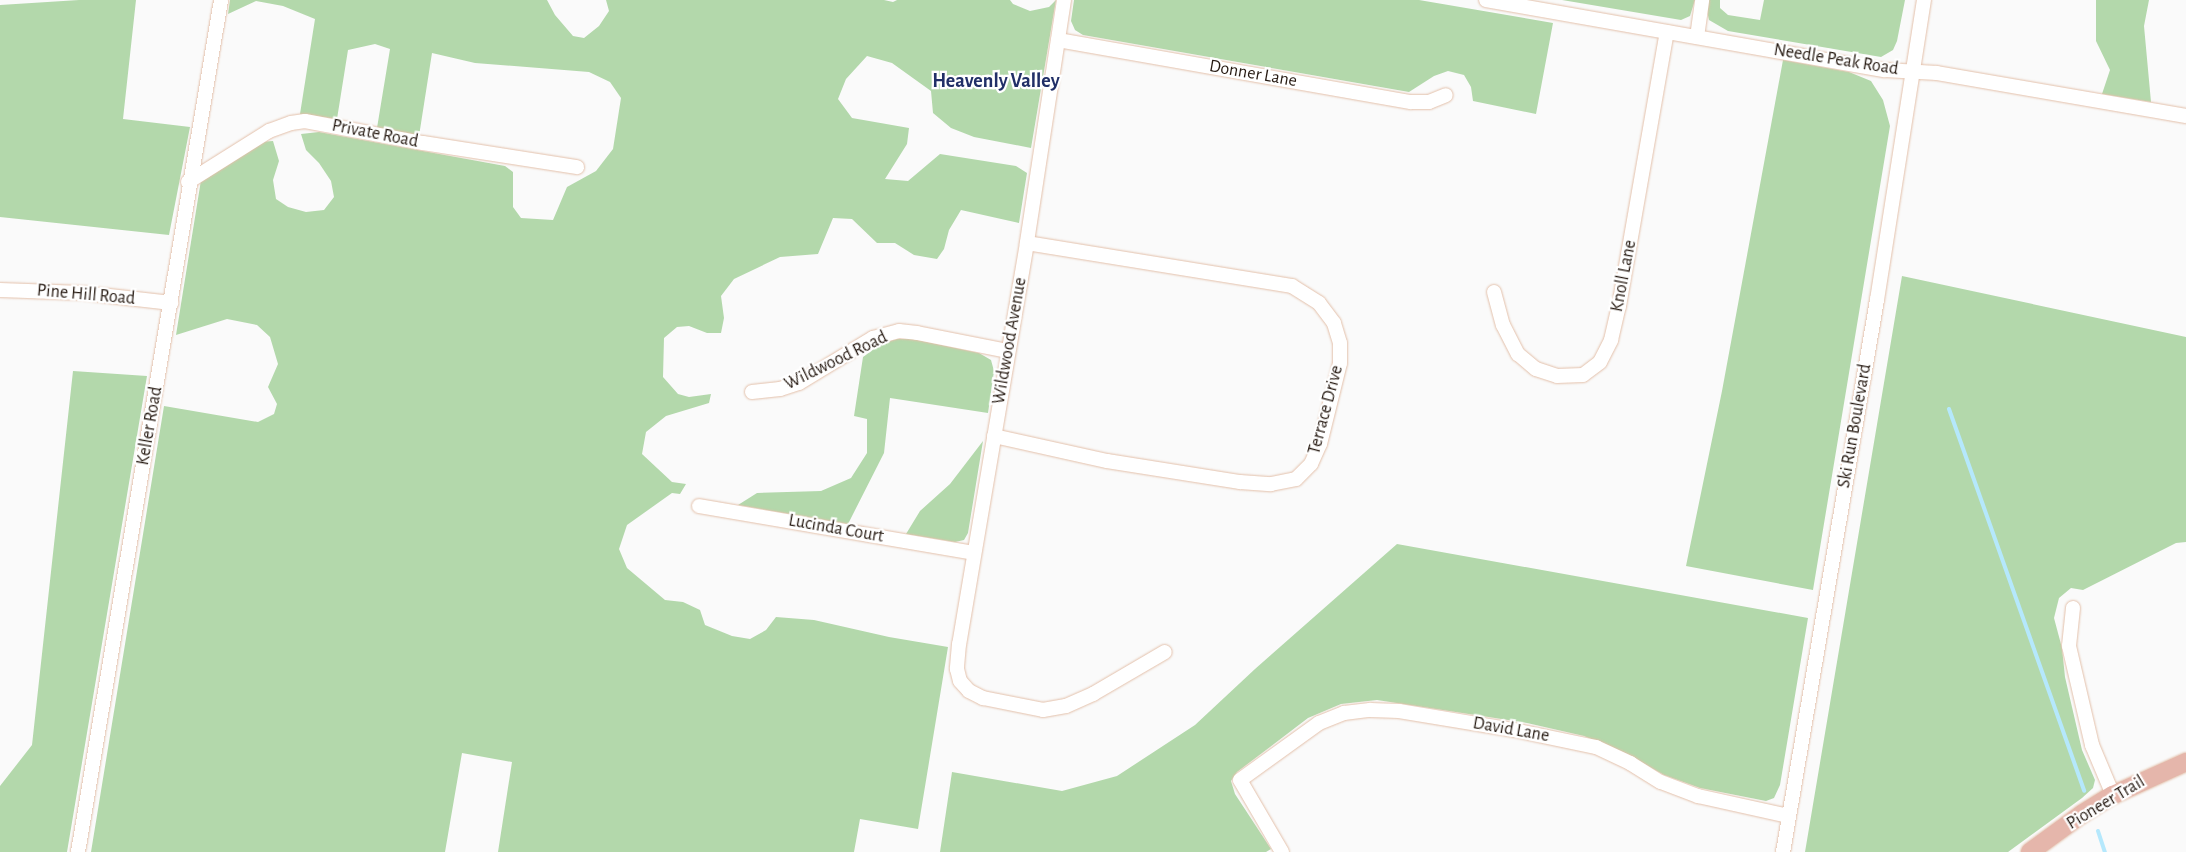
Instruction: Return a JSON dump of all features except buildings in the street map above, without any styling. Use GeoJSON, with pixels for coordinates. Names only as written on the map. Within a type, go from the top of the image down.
{"type":"FeatureCollection","features":[{"type":"Feature","properties":{"kind":"main road","name":"Pioneer Trail"},"geometry":{"type":"LineString","coordinates":[[2030,852],[2082,814],[2113,795],[2186,762]]}},
{"type":"Feature","properties":{"kind":"street","name":"Keller Road"},"geometry":{"type":"LineString","coordinates":[[78,852],[171,303],[188,182],[221,0]]}},
{"type":"Feature","properties":{"kind":"street","name":"Wildwood Avenue"},"geometry":{"type":"LineString","coordinates":[[1064,0],[1027,243],[959,644],[957,669],[960,681],[969,691],[983,698],[1043,710],[1066,706],[1093,694],[1165,652]]}},
{"type":"Feature","properties":{"kind":"street","name":"Needle Peak Road"},"geometry":{"type":"LineString","coordinates":[[1486,0],[1885,70],[1937,73],[2186,116]]}},
{"type":"Feature","properties":{"kind":"street"},"geometry":{"type":"LineString","coordinates":[[1697,37],[1702,0]]}},
{"type":"Feature","properties":{"kind":"street","name":"Ski Run Boulevard"},"geometry":{"type":"LineString","coordinates":[[1783,852],[1877,300],[1911,71],[1924,0]]}},
{"type":"Feature","properties":{"kind":"street","name":"Knoll Lane"},"geometry":{"type":"LineString","coordinates":[[1494,292],[1503,325],[1518,354],[1536,369],[1557,376],[1583,375],[1600,362],[1611,340],[1619,306],[1667,32]]}},
{"type":"Feature","properties":{"kind":"street","name":"Donner Lane"},"geometry":{"type":"LineString","coordinates":[[1058,40],[1411,102],[1429,102],[1446,95]]}},
{"type":"Feature","properties":{"kind":"street","name":"Private Road"},"geometry":{"type":"LineString","coordinates":[[188,182],[269,131],[291,123],[305,121],[423,143],[577,167]]}},
{"type":"Feature","properties":{"kind":"street","name":"Terrace Drive"},"geometry":{"type":"LineString","coordinates":[[994,436],[1107,461],[1240,482],[1271,484],[1296,479],[1312,464],[1320,444],[1340,363],[1340,343],[1334,323],[1319,303],[1292,286],[1027,243]]}},
{"type":"Feature","properties":{"kind":"street","name":"Pine Hill Road"},"geometry":{"type":"LineString","coordinates":[[0,290],[83,293],[171,303]]}},
{"type":"Feature","properties":{"kind":"street","name":"Wildwood Road"},"geometry":{"type":"LineString","coordinates":[[752,392],[780,389],[799,383],[873,338],[899,331],[1008,352]]}},
{"type":"Feature","properties":{"kind":"street","name":"Lucinda Court"},"geometry":{"type":"LineString","coordinates":[[699,506],[974,553]]}},
{"type":"Feature","properties":{"kind":"street"},"geometry":{"type":"LineString","coordinates":[[2074,608],[2069,646],[2092,746],[2113,795]]}},
{"type":"Feature","properties":{"kind":"street","name":"David Lane"},"geometry":{"type":"LineString","coordinates":[[1282,852],[1240,780],[1319,723],[1344,713],[1370,710],[1399,711],[1559,738],[1596,747],[1630,763],[1661,782],[1698,796],[1788,816]]}},
{"type":"Feature","properties":{"kind":"green space"},"geometry":{"type":"Polygon","coordinates":[[[79,0],[136,0],[123,119],[190,127],[169,235],[0,217],[0,5],[79,0]]]}},
{"type":"Feature","properties":{"kind":"green space"},"geometry":{"type":"Polygon","coordinates":[[[230,0],[547,0],[555,15],[573,36],[584,38],[599,26],[609,11],[606,0],[884,0],[893,2],[897,0],[1010,0],[1013,4],[1030,11],[1049,7],[1056,0],[1031,148],[974,137],[951,128],[933,113],[931,91],[892,63],[867,56],[846,79],[838,99],[852,118],[909,128],[907,144],[885,179],[908,181],[940,154],[1016,166],[1027,173],[1019,223],[961,210],[949,230],[944,249],[937,259],[914,255],[895,243],[877,243],[852,219],[833,218],[818,254],[780,257],[734,279],[721,296],[724,318],[721,333],[707,333],[689,326],[677,327],[664,338],[663,377],[678,394],[689,397],[711,394],[709,403],[666,416],[646,432],[642,454],[672,482],[686,484],[680,494],[672,493],[627,525],[619,549],[627,568],[665,600],[683,602],[700,610],[705,625],[732,636],[750,639],[766,630],[776,617],[814,620],[889,637],[948,647],[918,829],[860,819],[854,852],[498,852],[512,762],[462,753],[445,852],[91,852],[164,406],[258,422],[274,414],[277,404],[268,387],[278,364],[270,337],[257,325],[227,319],[176,335],[201,180],[260,142],[273,141],[279,161],[273,180],[276,199],[288,207],[306,212],[324,210],[334,197],[331,181],[319,163],[306,150],[301,134],[319,132],[505,166],[513,172],[513,207],[521,218],[553,220],[567,187],[596,171],[613,149],[621,98],[610,82],[589,72],[475,63],[432,53],[419,136],[377,128],[390,49],[375,44],[348,50],[337,119],[300,114],[315,19],[283,6],[256,1],[228,14],[230,0]]]}},
{"type":"Feature","properties":{"kind":"green space"},"geometry":{"type":"Polygon","coordinates":[[[1074,0],[1419,0],[1553,23],[1536,114],[1473,101],[1471,87],[1464,75],[1448,71],[1434,76],[1409,92],[1083,35],[1075,30],[1071,21],[1074,0]]]}},
{"type":"Feature","properties":{"kind":"green space"},"geometry":{"type":"Polygon","coordinates":[[[1562,0],[1695,0],[1690,16],[1681,20],[1562,0]]]}},
{"type":"Feature","properties":{"kind":"green space"},"geometry":{"type":"Polygon","coordinates":[[[1708,0],[1720,0],[1720,8],[1728,15],[1760,20],[1764,0],[1905,0],[1897,41],[1893,50],[1881,57],[1728,31],[1709,20],[1707,11],[1708,0]]]}},
{"type":"Feature","properties":{"kind":"green space"},"geometry":{"type":"Polygon","coordinates":[[[2096,0],[2149,0],[2144,26],[2151,102],[2102,94],[2110,70],[2096,41],[2096,0]]]}},
{"type":"Feature","properties":{"kind":"green space"},"geometry":{"type":"Polygon","coordinates":[[[1783,60],[1849,72],[1871,81],[1883,100],[1890,126],[1813,590],[1686,566],[1722,391],[1783,60]]]}},
{"type":"Feature","properties":{"kind":"green space"},"geometry":{"type":"Polygon","coordinates":[[[1902,276],[2186,337],[2186,542],[2176,543],[2083,590],[2071,588],[2059,598],[2054,618],[2062,648],[2065,677],[2082,750],[2095,780],[2093,788],[2082,798],[2008,852],[1805,852],[1902,276]]]}},
{"type":"Feature","properties":{"kind":"green space"},"geometry":{"type":"Polygon","coordinates":[[[897,339],[913,339],[979,353],[991,360],[994,371],[988,413],[890,398],[884,453],[848,524],[738,505],[757,493],[821,491],[851,478],[867,453],[867,419],[854,416],[863,357],[881,344],[897,339]]]}},
{"type":"Feature","properties":{"kind":"green space"},"geometry":{"type":"Polygon","coordinates":[[[73,371],[147,376],[67,852],[0,852],[0,786],[32,745],[73,371]]]}},
{"type":"Feature","properties":{"kind":"green space"},"geometry":{"type":"Polygon","coordinates":[[[983,441],[968,533],[964,540],[955,542],[906,534],[920,511],[950,484],[983,441]]]}},
{"type":"Feature","properties":{"kind":"green space"},"geometry":{"type":"Polygon","coordinates":[[[1397,544],[1808,618],[1780,785],[1774,798],[1766,801],[1700,788],[1664,775],[1627,754],[1584,736],[1527,723],[1377,700],[1341,704],[1308,718],[1237,772],[1231,781],[1235,794],[1271,849],[1266,852],[940,852],[952,772],[1062,791],[1117,776],[1195,725],[1255,669],[1397,544]]]}},
{"type":"Feature","properties":{"kind":"waterway"},"geometry":{"type":"LineString","coordinates":[[1949,409],[2084,791]]}},
{"type":"Feature","properties":{"kind":"waterway"},"geometry":{"type":"LineString","coordinates":[[2098,831],[2105,852]]}},
{"type":"Feature","properties":{"kind":"district","name":"Heavenly Valley"},"geometry":{"type":"Point","coordinates":[996,81]}}]}
